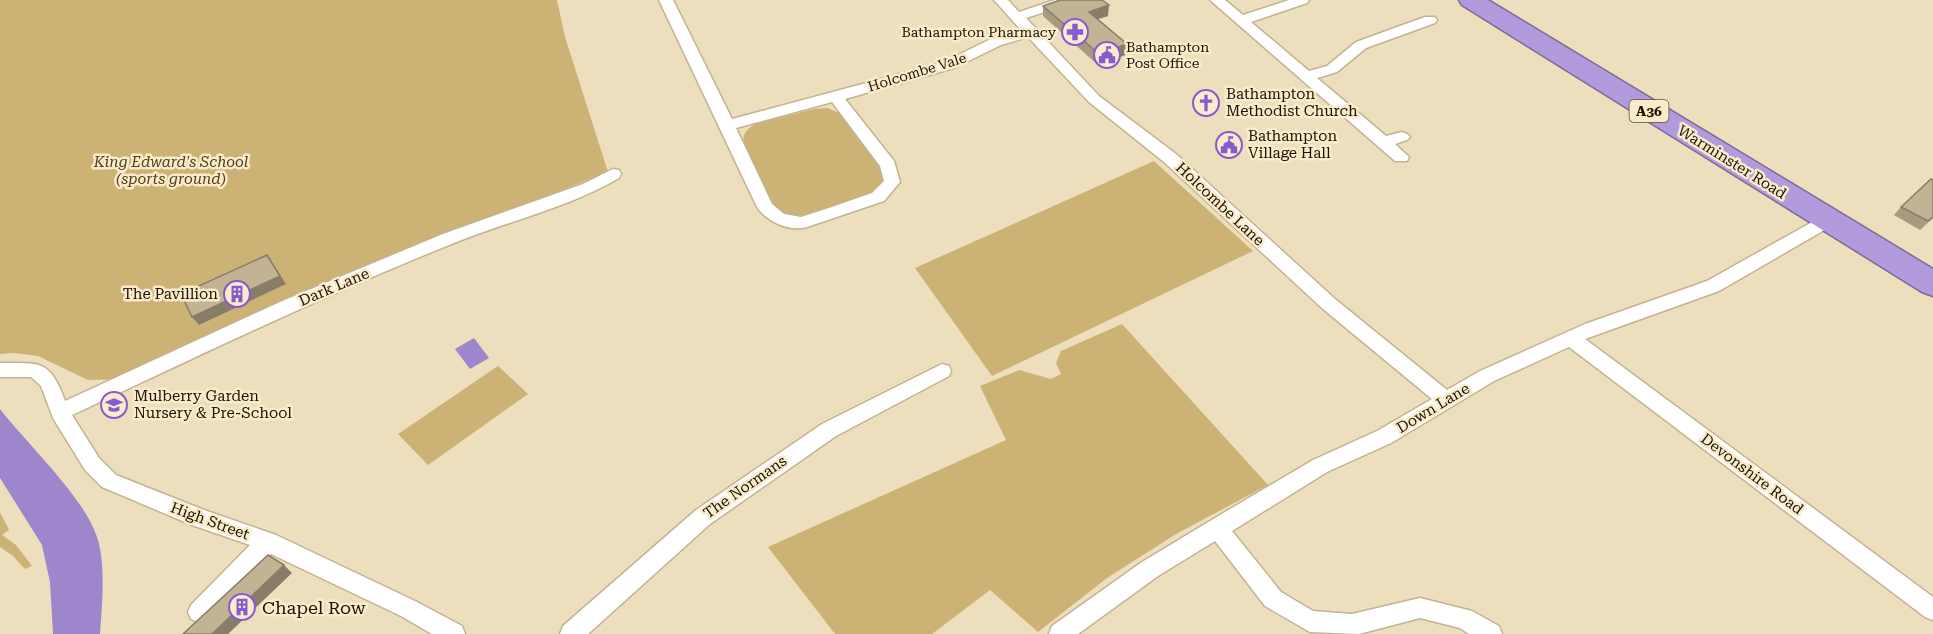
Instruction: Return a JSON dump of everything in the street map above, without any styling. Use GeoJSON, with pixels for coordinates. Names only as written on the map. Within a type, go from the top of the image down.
{"type":"FeatureCollection","features":[{"type":"Feature","properties":{"kind":"highway","name":"Warminster Road"},"geometry":{"type":"LineString","coordinates":[[1471,0],[1933,284]]}},
{"type":"Feature","properties":{"kind":"street"},"geometry":{"type":"LineString","coordinates":[[666,0],[765,207],[779,219],[801,223],[878,197],[892,182],[888,165],[836,97]]}},
{"type":"Feature","properties":{"kind":"street","name":"Holcombe Lane"},"geometry":{"type":"LineString","coordinates":[[1001,0],[1094,99],[1170,158],[1329,304],[1446,400]]}},
{"type":"Feature","properties":{"kind":"street"},"geometry":{"type":"LineString","coordinates":[[1017,17],[1068,0]]}},
{"type":"Feature","properties":{"kind":"street"},"geometry":{"type":"LineString","coordinates":[[1217,0],[1401,157]]}},
{"type":"Feature","properties":{"kind":"street"},"geometry":{"type":"LineString","coordinates":[[1243,20],[1302,0]]}},
{"type":"Feature","properties":{"kind":"street"},"geometry":{"type":"LineString","coordinates":[[1308,76],[1332,69],[1361,45],[1398,37],[1430,20]]}},
{"type":"Feature","properties":{"kind":"street","name":"Holcombe Vale"},"geometry":{"type":"LineString","coordinates":[[727,125],[949,65],[996,42],[1031,31]]}},
{"type":"Feature","properties":{"kind":"street"},"geometry":{"type":"LineString","coordinates":[[1384,142],[1402,136]]}},
{"type":"Feature","properties":{"kind":"street","name":"Dark Lane"},"geometry":{"type":"LineString","coordinates":[[60,412],[286,307],[449,238],[589,188],[613,174]]}},
{"type":"Feature","properties":{"kind":"street","name":"Down Lane"},"geometry":{"type":"LineString","coordinates":[[1060,634],[1150,569],[1320,466],[1384,437],[1487,376],[1570,338],[1713,286],[1769,256],[1827,220]]}},
{"type":"Feature","properties":{"kind":"street","name":"Devonshire Road"},"geometry":{"type":"LineString","coordinates":[[1570,338],[1933,610]]}},
{"type":"Feature","properties":{"kind":"street","name":"High Street"},"geometry":{"type":"LineString","coordinates":[[5,369],[35,370],[49,382],[60,412],[92,464],[109,481],[189,514],[268,542],[409,609],[454,634]]}},
{"type":"Feature","properties":{"kind":"street","name":"The Normans"},"geometry":{"type":"LineString","coordinates":[[571,634],[703,517],[769,470],[829,430],[942,371]]}},
{"type":"Feature","properties":{"kind":"street"},"geometry":{"type":"LineString","coordinates":[[1217,528],[1273,599],[1310,621],[1352,625],[1420,608],[1464,619],[1491,634]]}},
{"type":"Feature","properties":{"kind":"street"},"geometry":{"type":"LineString","coordinates":[[199,612],[268,542]]}},
{"type":"Feature","properties":{"kind":"green space","name":"King Edward's School (sports ground)"},"geometry":{"type":"Polygon","coordinates":[[[0,0],[557,0],[565,37],[608,172],[447,235],[125,379],[88,380],[38,356],[0,354],[0,0]]]}},
{"type":"Feature","properties":{"kind":"green space"},"geometry":{"type":"Polygon","coordinates":[[[828,108],[839,113],[880,167],[884,181],[872,193],[800,216],[783,215],[772,204],[744,144],[744,135],[755,124],[814,109],[828,108]]]}},
{"type":"Feature","properties":{"kind":"green space"},"geometry":{"type":"Polygon","coordinates":[[[1154,161],[1253,251],[992,376],[915,268],[1154,161]]]}},
{"type":"Feature","properties":{"kind":"green space"},"geometry":{"type":"Polygon","coordinates":[[[1122,324],[1268,485],[1176,534],[1107,578],[1038,632],[990,590],[932,634],[835,634],[768,547],[1006,440],[980,386],[1019,370],[1051,379],[1061,374],[1056,363],[1061,351],[1122,324]]]}},
{"type":"Feature","properties":{"kind":"green space"},"geometry":{"type":"Polygon","coordinates":[[[498,366],[528,394],[428,465],[398,434],[498,366]]]}},
{"type":"Feature","properties":{"kind":"green space"},"geometry":{"type":"Polygon","coordinates":[[[0,512],[9,530],[2,535],[16,545],[32,566],[25,569],[13,556],[0,547],[0,512]]]}},
{"type":"Feature","properties":{"kind":"shaded area"},"geometry":{"type":"Polygon","coordinates":[[[474,338],[489,358],[470,369],[455,349],[474,338]]]}},
{"type":"Feature","properties":{"kind":"shaded area"},"geometry":{"type":"Polygon","coordinates":[[[0,409],[68,488],[90,521],[97,537],[102,559],[100,634],[53,634],[50,582],[42,545],[0,478],[0,409]]]}},
{"type":"Feature","properties":{"kind":"building"},"geometry":{"type":"Polygon","coordinates":[[[1060,0],[1102,0],[1109,5],[1089,12],[1127,44],[1099,54],[1043,6],[1060,0]]]}},
{"type":"Feature","properties":{"kind":"building"},"geometry":{"type":"Polygon","coordinates":[[[1931,179],[1933,180],[1933,217],[1928,221],[1901,207],[1931,179]]]}},
{"type":"Feature","properties":{"kind":"building"},"geometry":{"type":"Polygon","coordinates":[[[267,255],[280,276],[192,317],[181,294],[267,255]]]}},
{"type":"Feature","properties":{"kind":"building"},"geometry":{"type":"Polygon","coordinates":[[[268,555],[284,565],[212,634],[183,634],[268,555]]]}},
{"type":"Feature","properties":{"kind":"place","name":"Bathampton Pharmacy"},"geometry":{"type":"Point","coordinates":[1075,32]}},
{"type":"Feature","properties":{"kind":"place","name":"Bathampton Post Office"},"geometry":{"type":"Point","coordinates":[1107,55]}},
{"type":"Feature","properties":{"kind":"place","name":"Bathampton Methodist Church"},"geometry":{"type":"Point","coordinates":[1206,103]}},
{"type":"Feature","properties":{"kind":"place","name":"Bathampton Village Hall"},"geometry":{"type":"Point","coordinates":[1229,145]}},
{"type":"Feature","properties":{"kind":"place","name":"The Pavillion"},"geometry":{"type":"Point","coordinates":[237,294]}},
{"type":"Feature","properties":{"kind":"place","name":"Mulberry Garden Nursery & Pre-School"},"geometry":{"type":"Point","coordinates":[114,405]}},
{"type":"Feature","properties":{"kind":"place","name":"Chapel Row"},"geometry":{"type":"Point","coordinates":[242,607]}}]}
